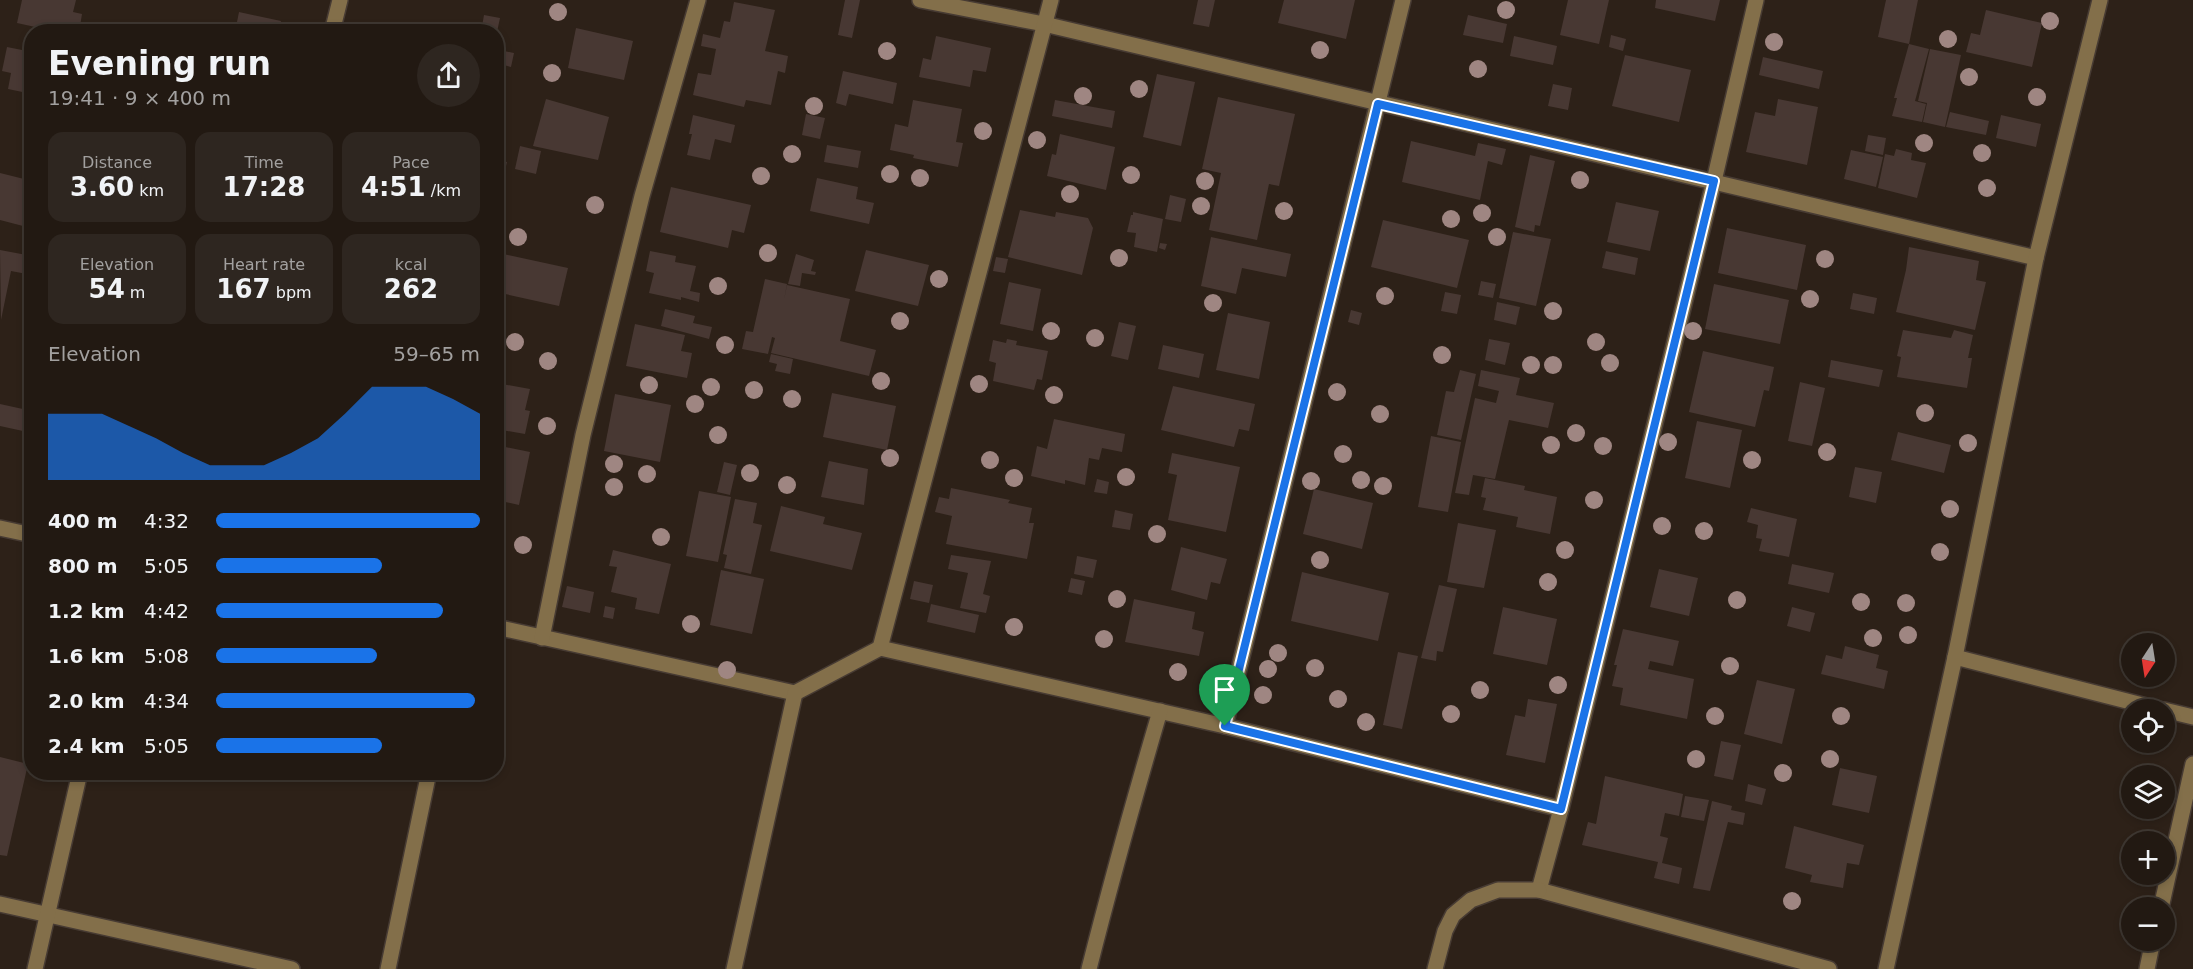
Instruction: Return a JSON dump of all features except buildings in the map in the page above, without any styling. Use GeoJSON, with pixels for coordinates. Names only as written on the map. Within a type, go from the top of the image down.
{"type":"FeatureCollection","features":[{"type":"Feature","properties":{"kind":"street"},"geometry":{"type":"LineString","coordinates":[[334,24],[340,0]]}},
{"type":"Feature","properties":{"kind":"street"},"geometry":{"type":"LineString","coordinates":[[543,638],[583,435],[642,196],[698,0]]}},
{"type":"Feature","properties":{"kind":"street"},"geometry":{"type":"LineString","coordinates":[[920,0],[1044,24],[2036,258]]}},
{"type":"Feature","properties":{"kind":"street"},"geometry":{"type":"LineString","coordinates":[[880,648],[1051,0]]}},
{"type":"Feature","properties":{"kind":"street"},"geometry":{"type":"LineString","coordinates":[[1225,726],[1403,0]]}},
{"type":"Feature","properties":{"kind":"street"},"geometry":{"type":"LineString","coordinates":[[1539,890],[1561,809],[1756,0]]}},
{"type":"Feature","properties":{"kind":"street"},"geometry":{"type":"LineString","coordinates":[[1886,969],[1955,657],[2036,258],[2100,0]]}},
{"type":"Feature","properties":{"kind":"street"},"geometry":{"type":"LineString","coordinates":[[0,528],[24,533]]}},
{"type":"Feature","properties":{"kind":"street"},"geometry":{"type":"LineString","coordinates":[[504,629],[795,693],[880,648],[1225,726],[1561,809]]}},
{"type":"Feature","properties":{"kind":"street"},"geometry":{"type":"LineString","coordinates":[[1955,657],[2121,699]]}},
{"type":"Feature","properties":{"kind":"street"},"geometry":{"type":"LineString","coordinates":[[734,969],[795,693]]}},
{"type":"Feature","properties":{"kind":"street"},"geometry":{"type":"LineString","coordinates":[[1089,969],[1116,858],[1135,803],[1160,711]]}},
{"type":"Feature","properties":{"kind":"street"},"geometry":{"type":"LineString","coordinates":[[2175,713],[2193,717]]}},
{"type":"Feature","properties":{"kind":"street"},"geometry":{"type":"LineString","coordinates":[[2163,897],[2193,764]]}},
{"type":"Feature","properties":{"kind":"street"},"geometry":{"type":"LineString","coordinates":[[35,969],[78,780]]}},
{"type":"Feature","properties":{"kind":"street"},"geometry":{"type":"LineString","coordinates":[[388,969],[427,780]]}},
{"type":"Feature","properties":{"kind":"street"},"geometry":{"type":"LineString","coordinates":[[1436,969],[1444,931],[1453,915],[1471,900],[1498,890],[1539,890],[1793,964],[1829,969]]}},
{"type":"Feature","properties":{"kind":"street"},"geometry":{"type":"LineString","coordinates":[[0,904],[292,969]]}},
{"type":"Feature","properties":{"kind":"street"},"geometry":{"type":"LineString","coordinates":[[2147,969],[2151,951]]}},
{"type":"Feature","properties":{"kind":"route"},"geometry":{"type":"LineString","coordinates":[[1378,104],[1714,181],[1561,809],[1225,726],[1378,104]]}}]}
